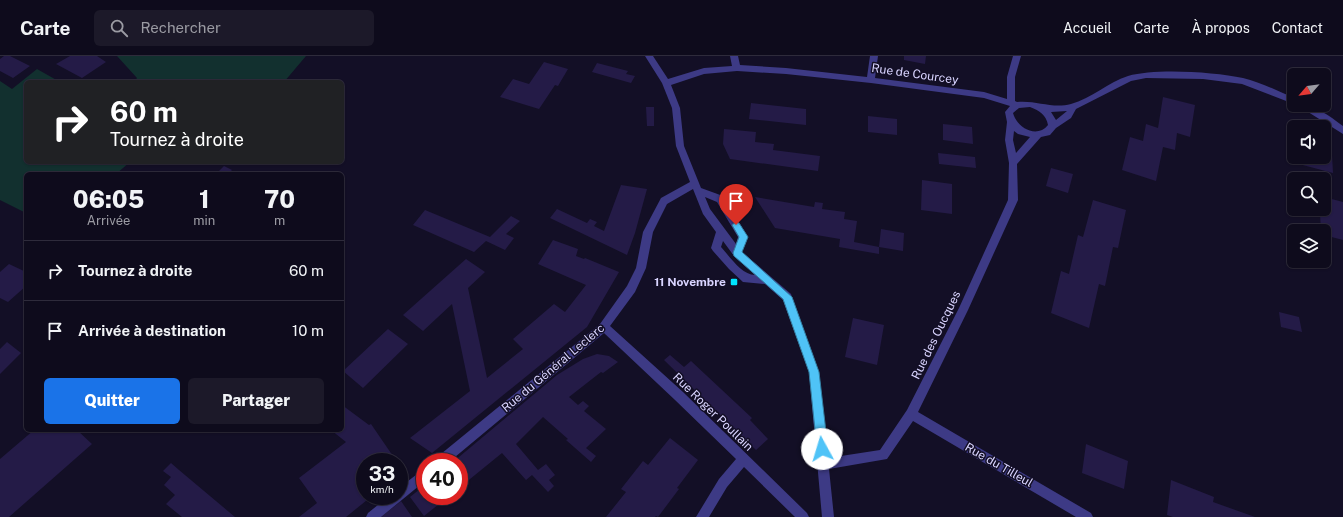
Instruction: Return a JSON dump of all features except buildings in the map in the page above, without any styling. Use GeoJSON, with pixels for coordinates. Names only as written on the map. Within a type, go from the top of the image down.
{"type":"FeatureCollection","features":[{"type":"Feature","properties":{"kind":"street"},"geometry":{"type":"LineString","coordinates":[[649,56],[666,83],[676,108],[680,146],[706,211],[737,253],[787,297],[814,372],[828,517]]}},
{"type":"Feature","properties":{"kind":"street"},"geometry":{"type":"LineString","coordinates":[[734,56],[737,68]]}},
{"type":"Feature","properties":{"kind":"street"},"geometry":{"type":"LineString","coordinates":[[871,80],[874,56]]}},
{"type":"Feature","properties":{"kind":"street"},"geometry":{"type":"LineString","coordinates":[[1018,56],[1012,77],[1014,103],[1009,112],[1011,122],[1021,132],[1035,135],[1047,133],[1053,126],[1068,116],[1073,107]]}},
{"type":"Feature","properties":{"kind":"street","name":"Rue de Courcey"},"geometry":{"type":"LineString","coordinates":[[666,83],[704,71],[737,68],[871,80],[984,95],[1014,103]]}},
{"type":"Feature","properties":{"kind":"street"},"geometry":{"type":"LineString","coordinates":[[1014,103],[1030,104],[1042,108],[1057,109],[1073,107],[1129,79],[1153,75],[1203,76],[1243,81],[1287,98]]}},
{"type":"Feature","properties":{"kind":"street"},"geometry":{"type":"LineString","coordinates":[[1042,108],[1051,117],[1053,126]]}},
{"type":"Feature","properties":{"kind":"street"},"geometry":{"type":"LineString","coordinates":[[1315,112],[1343,131]]}},
{"type":"Feature","properties":{"kind":"street","name":"Rue des Oucques"},"geometry":{"type":"LineString","coordinates":[[824,464],[883,455],[912,414],[963,310],[1013,200],[1013,163],[1009,140],[1011,122]]}},
{"type":"Feature","properties":{"kind":"street"},"geometry":{"type":"LineString","coordinates":[[1013,163],[1038,135]]}},
{"type":"Feature","properties":{"kind":"street"},"geometry":{"type":"LineString","coordinates":[[696,187],[720,198],[730,214],[743,237],[737,253]]}},
{"type":"Feature","properties":{"kind":"street","name":"Rue du Général Leclerc"},"geometry":{"type":"LineString","coordinates":[[451,453],[604,327],[631,289],[641,268],[648,232],[664,201],[696,187]]}},
{"type":"Feature","properties":{"kind":"street"},"geometry":{"type":"LineString","coordinates":[[721,231],[716,248],[732,266],[747,279],[768,280]]}},
{"type":"Feature","properties":{"kind":"street","name":"Rue Roger Poullain"},"geometry":{"type":"LineString","coordinates":[[604,327],[680,396],[803,517]]}},
{"type":"Feature","properties":{"kind":"street","name":"Rue du Tilleul"},"geometry":{"type":"LineString","coordinates":[[912,414],[1086,517]]}},
{"type":"Feature","properties":{"kind":"street"},"geometry":{"type":"LineString","coordinates":[[702,517],[722,483],[743,459]]}},
{"type":"Feature","properties":{"kind":"street"},"geometry":{"type":"LineString","coordinates":[[408,488],[416,482]]}},
{"type":"Feature","properties":{"kind":"street"},"geometry":{"type":"LineString","coordinates":[[372,517],[387,505]]}},
{"type":"Feature","properties":{"kind":"green space"},"geometry":{"type":"Polygon","coordinates":[[[117,56],[306,56],[286,80],[136,80],[137,78],[117,56]]]}},
{"type":"Feature","properties":{"kind":"green space"},"geometry":{"type":"Polygon","coordinates":[[[37,69],[56,80],[24,80],[24,164],[128,164],[118,172],[24,172],[24,212],[0,200],[0,81],[12,89],[37,69]]]}},
{"type":"Feature","properties":{"kind":"place","name":"11 Novembre"},"geometry":{"type":"Point","coordinates":[734,282]}},
{"type":"Feature","properties":{"kind":"route"},"geometry":{"type":"LineString","coordinates":[[736,225],[743,237],[737,253],[787,297],[814,372],[822,449]]}}]}
